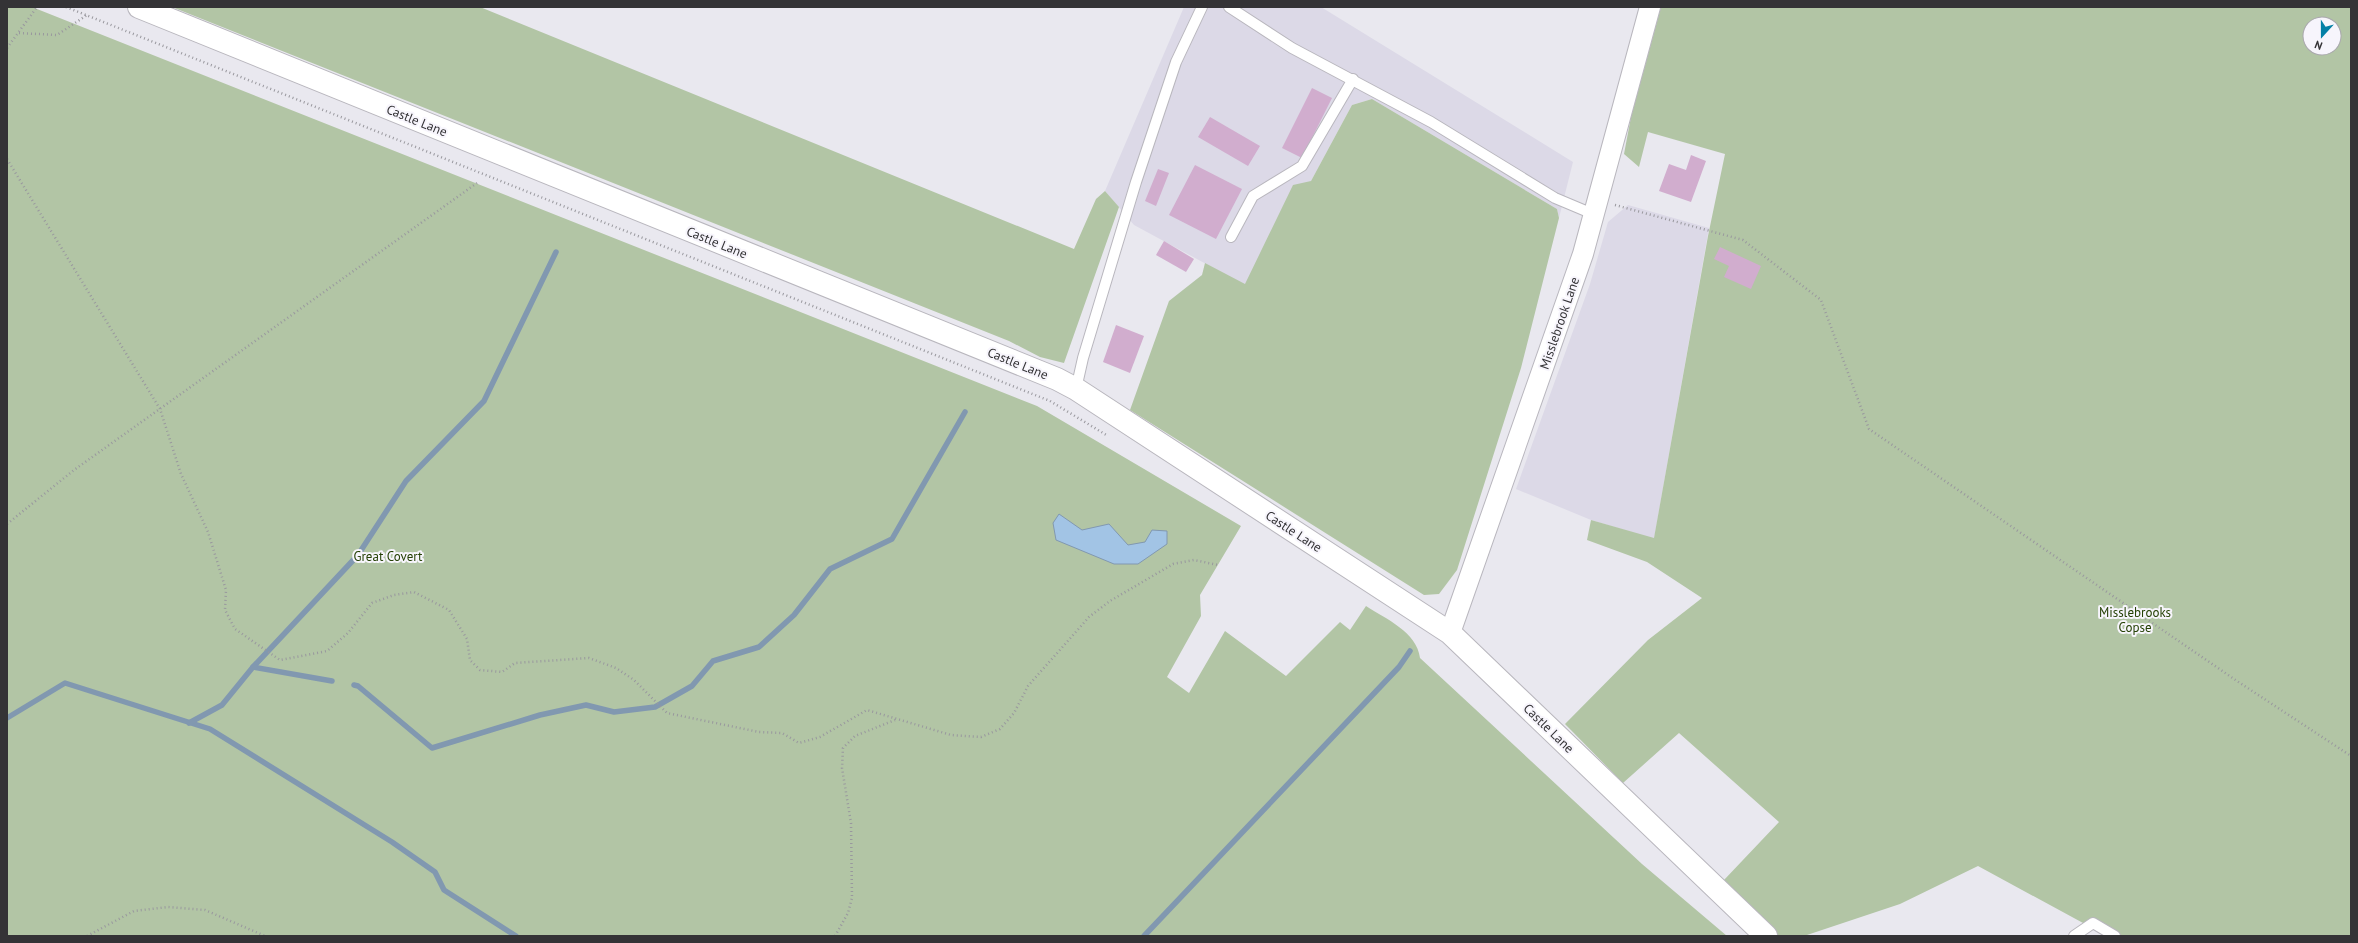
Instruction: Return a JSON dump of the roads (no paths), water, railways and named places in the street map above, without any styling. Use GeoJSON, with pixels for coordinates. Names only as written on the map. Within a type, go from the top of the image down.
{"type":"FeatureCollection","features":[{"type":"Feature","properties":{"kind":"street","name":"Castle Lane"},"geometry":{"type":"LineString","coordinates":[[139,7],[1049,376],[1076,389],[1450,633],[1766,936]]}},
{"type":"Feature","properties":{"kind":"street","name":"Misslebrook Lane"},"geometry":{"type":"LineString","coordinates":[[1450,633],[1583,254],[1650,7]]}},
{"type":"Feature","properties":{"kind":"lane"},"geometry":{"type":"LineString","coordinates":[[1076,389],[1083,358],[1161,107],[1176,62],[1202,7]]}},
{"type":"Feature","properties":{"kind":"lane"},"geometry":{"type":"LineString","coordinates":[[1229,7],[1292,48],[1353,79],[1431,122],[1555,198],[1596,206]]}},
{"type":"Feature","properties":{"kind":"lane"},"geometry":{"type":"LineString","coordinates":[[1231,237],[1253,196],[1302,166],[1334,108],[1353,79]]}},
{"type":"Feature","properties":{"kind":"lane"},"geometry":{"type":"LineString","coordinates":[[2074,936],[2093,923],[2115,936]]}},
{"type":"Feature","properties":{"kind":"water"},"geometry":{"type":"Polygon","coordinates":[[[1059,514],[1082,530],[1109,524],[1128,545],[1145,542],[1152,530],[1167,531],[1167,544],[1138,564],[1114,564],[1056,540],[1053,523],[1059,514]]]}},
{"type":"Feature","properties":{"kind":"waterway"},"geometry":{"type":"LineString","coordinates":[[253,667],[358,555],[406,481],[484,401],[556,252]]}},
{"type":"Feature","properties":{"kind":"waterway"},"geometry":{"type":"LineString","coordinates":[[354,685],[358,686],[432,748],[540,715],[586,705],[614,712],[655,707],[692,686],[713,661],[759,647],[794,615],[830,569],[892,539],[965,412]]}},
{"type":"Feature","properties":{"kind":"waterway"},"geometry":{"type":"LineString","coordinates":[[1144,936],[1399,667],[1410,651]]}},
{"type":"Feature","properties":{"kind":"waterway"},"geometry":{"type":"LineString","coordinates":[[189,723],[222,705],[253,667],[332,681]]}},
{"type":"Feature","properties":{"kind":"waterway"},"geometry":{"type":"LineString","coordinates":[[7,718],[65,683],[210,729],[392,842],[435,872],[444,890],[516,936]]}},
{"type":"Feature","properties":{"kind":"park label","name":"Great Covert"},"geometry":{"type":"Point","coordinates":[388,556]}},
{"type":"Feature","properties":{"kind":"park label","name":"Misslebrooks Copse"},"geometry":{"type":"Point","coordinates":[2135,620]}}]}
